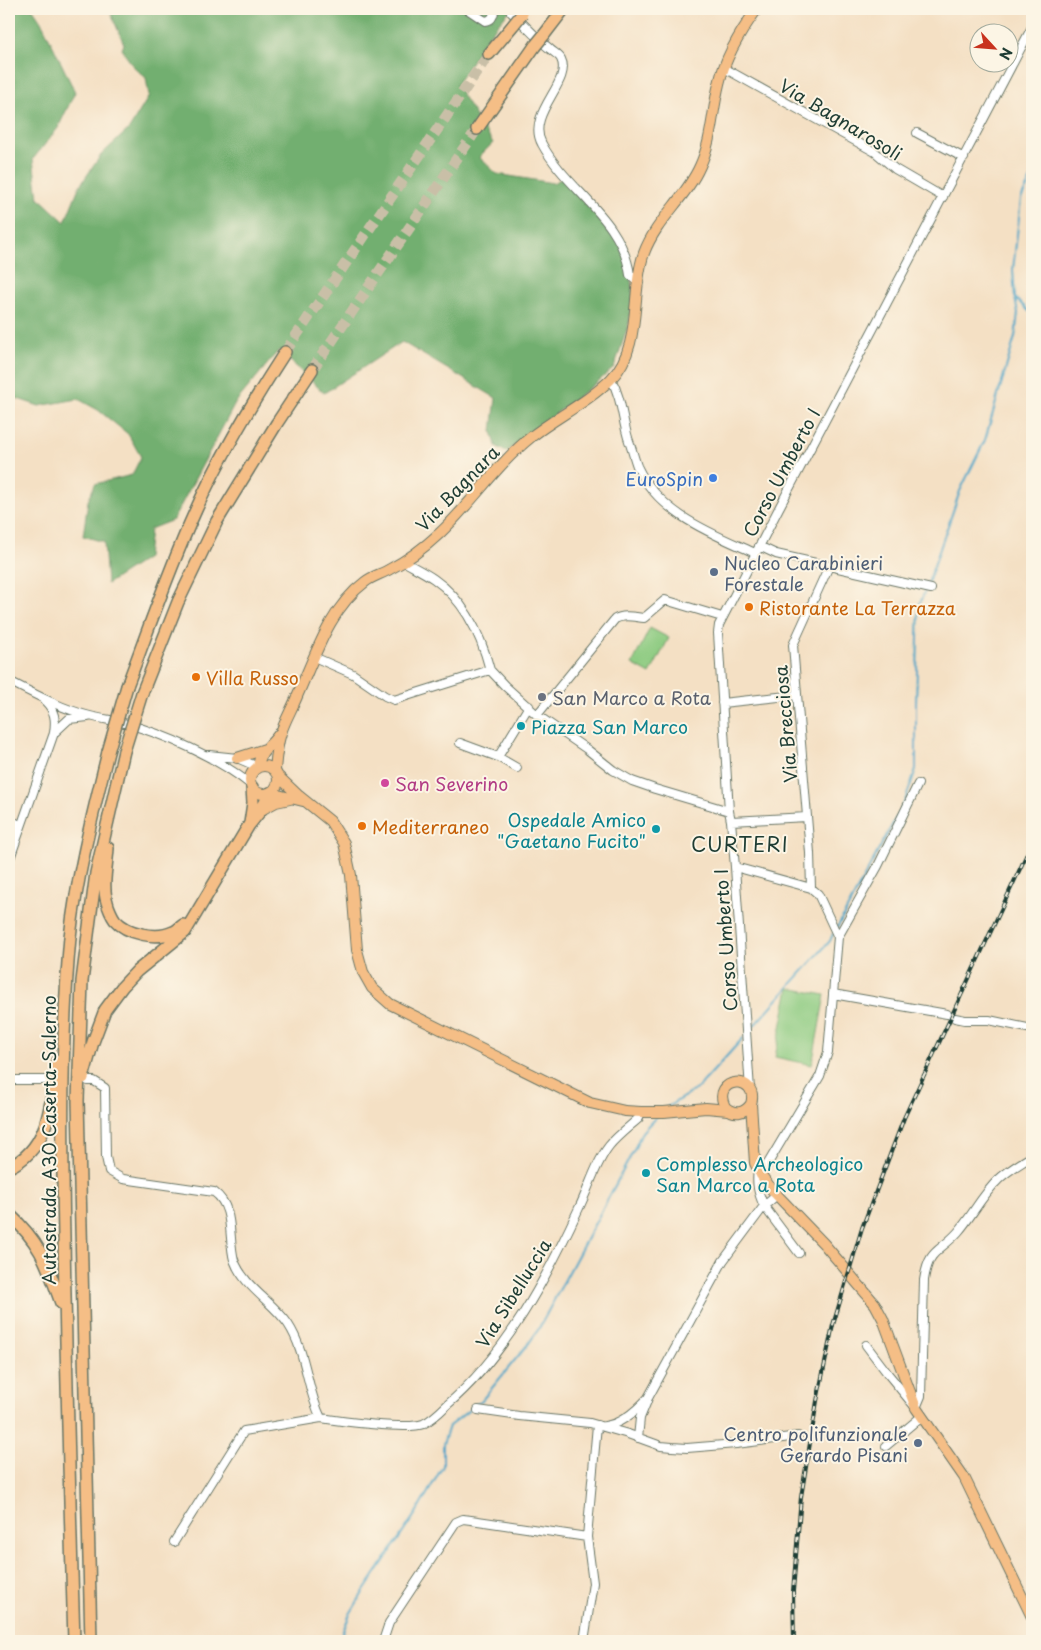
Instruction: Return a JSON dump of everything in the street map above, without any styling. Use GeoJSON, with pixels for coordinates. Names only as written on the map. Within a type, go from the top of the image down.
{"type":"FeatureCollection","features":[{"type":"Feature","properties":{"kind":"highway"},"geometry":{"type":"LineString","coordinates":[[477,129],[535,46],[564,9]]}},
{"type":"Feature","properties":{"kind":"highway"},"geometry":{"type":"LineString","coordinates":[[489,54],[514,24],[520,10]]}},
{"type":"Feature","properties":{"kind":"highway","name":"Autostrada A30 Caserta-Salerno"},"geometry":{"type":"LineString","coordinates":[[74,1641],[65,1314],[62,1114],[64,1020],[71,934],[85,848],[108,752],[127,686],[161,595],[195,511],[245,415],[285,352]]}},
{"type":"Feature","properties":{"kind":"highway","name":"Autostrada A30 Caserta-Salerno"},"geometry":{"type":"LineString","coordinates":[[91,1641],[78,1101],[82,981],[96,873],[124,751],[142,693],[178,602],[217,521],[312,370]]}},
{"type":"Feature","properties":{"kind":"highway"},"geometry":{"type":"LineString","coordinates":[[249,825],[253,803],[251,786]]}},
{"type":"Feature","properties":{"kind":"highway"},"geometry":{"type":"LineString","coordinates":[[78,1101],[93,1042],[105,1010],[137,971],[184,932],[249,825],[262,810],[270,793]]}},
{"type":"Feature","properties":{"kind":"highway"},"geometry":{"type":"LineString","coordinates":[[111,808],[105,884],[106,902],[115,920],[132,931],[143,935],[158,936],[173,932],[196,915]]}},
{"type":"Feature","properties":{"kind":"highway"},"geometry":{"type":"LineString","coordinates":[[9,1167],[16,1164],[35,1146],[46,1124],[64,1020]]}},
{"type":"Feature","properties":{"kind":"highway"},"geometry":{"type":"LineString","coordinates":[[9,1214],[27,1230],[46,1260],[65,1314]]}},
{"type":"Feature","properties":{"kind":"main road","name":"Via Bagnara"},"geometry":{"type":"LineString","coordinates":[[276,773],[276,755],[282,732],[314,657],[334,618],[353,593],[366,581],[420,550],[441,532],[504,462],[531,437],[587,399],[611,379],[622,364],[634,322],[643,256],[649,241],[701,164],[709,143],[718,85],[724,68],[742,29],[757,9]]}},
{"type":"Feature","properties":{"kind":"main road","name":"Via Bagnara"},"geometry":{"type":"LineString","coordinates":[[258,766],[259,758],[265,749],[282,732]]}},
{"type":"Feature","properties":{"kind":"main road"},"geometry":{"type":"LineString","coordinates":[[237,758],[265,749]]}},
{"type":"Feature","properties":{"kind":"main road"},"geometry":{"type":"LineString","coordinates":[[307,802],[270,793],[262,794],[251,786],[250,777],[254,769],[258,766],[268,766],[307,802],[330,820],[344,842],[350,876],[357,950],[363,972],[372,988],[390,1004],[590,1102],[625,1111],[640,1112],[706,1108],[744,1111],[751,1104]]}},
{"type":"Feature","properties":{"kind":"main road"},"geometry":{"type":"LineString","coordinates":[[270,793],[277,786],[276,773]]}},
{"type":"Feature","properties":{"kind":"main road"},"geometry":{"type":"LineString","coordinates":[[262,810],[276,802],[293,798]]}},
{"type":"Feature","properties":{"kind":"main road"},"geometry":{"type":"LineString","coordinates":[[706,1108],[722,1096],[726,1087],[734,1082],[739,1082],[750,1090],[752,1094],[751,1104],[756,1163],[759,1172],[777,1195],[824,1244],[875,1304],[883,1319],[919,1412],[964,1477],[1032,1617]]}},
{"type":"Feature","properties":{"kind":"main road"},"geometry":{"type":"LineString","coordinates":[[722,1096],[725,1107],[734,1111],[753,1126]]}},
{"type":"Feature","properties":{"kind":"street"},"geometry":{"type":"LineString","coordinates":[[467,9],[485,21],[490,20],[495,9]]}},
{"type":"Feature","properties":{"kind":"street"},"geometry":{"type":"LineString","coordinates":[[520,10],[511,12],[560,57],[564,66],[563,74],[543,112],[538,126],[541,142],[566,176],[607,220],[628,260],[630,275],[639,282]]}},
{"type":"Feature","properties":{"kind":"street","name":"Corso Umberto I"},"geometry":{"type":"LineString","coordinates":[[750,1090],[722,703],[718,633],[722,617],[1032,27]]}},
{"type":"Feature","properties":{"kind":"street","name":"Via Bagnarosoli"},"geometry":{"type":"LineString","coordinates":[[724,68],[874,152],[896,169],[943,197]]}},
{"type":"Feature","properties":{"kind":"street"},"geometry":{"type":"LineString","coordinates":[[917,133],[964,158]]}},
{"type":"Feature","properties":{"kind":"street"},"geometry":{"type":"LineString","coordinates":[[611,379],[618,391],[627,436],[638,467],[654,491],[677,513],[698,527],[757,550],[931,589]]}},
{"type":"Feature","properties":{"kind":"street"},"geometry":{"type":"LineString","coordinates":[[403,561],[434,579],[460,602],[480,638],[490,670],[537,714],[613,770],[632,781],[729,810]]}},
{"type":"Feature","properties":{"kind":"street","name":"Via Brecciosa"},"geometry":{"type":"LineString","coordinates":[[811,888],[793,645],[829,566]]}},
{"type":"Feature","properties":{"kind":"street"},"geometry":{"type":"LineString","coordinates":[[537,714],[615,619],[623,615],[644,618],[665,600],[722,617]]}},
{"type":"Feature","properties":{"kind":"street"},"geometry":{"type":"LineString","coordinates":[[314,657],[354,674],[385,696],[394,700],[490,670]]}},
{"type":"Feature","properties":{"kind":"street"},"geometry":{"type":"LineString","coordinates":[[9,681],[67,708],[140,729],[199,753],[225,765],[251,786]]}},
{"type":"Feature","properties":{"kind":"street"},"geometry":{"type":"LineString","coordinates":[[9,861],[54,733],[56,719],[51,707],[39,696]]}},
{"type":"Feature","properties":{"kind":"street"},"geometry":{"type":"LineString","coordinates":[[722,703],[798,696]]}},
{"type":"Feature","properties":{"kind":"street"},"geometry":{"type":"LineString","coordinates":[[498,757],[529,706]]}},
{"type":"Feature","properties":{"kind":"street"},"geometry":{"type":"LineString","coordinates":[[56,719],[67,708]]}},
{"type":"Feature","properties":{"kind":"street"},"geometry":{"type":"LineString","coordinates":[[67,708],[69,719]]}},
{"type":"Feature","properties":{"kind":"street"},"geometry":{"type":"LineString","coordinates":[[54,733],[69,719],[90,716]]}},
{"type":"Feature","properties":{"kind":"street"},"geometry":{"type":"LineString","coordinates":[[460,743],[498,757],[517,768]]}},
{"type":"Feature","properties":{"kind":"street"},"geometry":{"type":"LineString","coordinates":[[199,753],[237,758],[258,766]]}},
{"type":"Feature","properties":{"kind":"street"},"geometry":{"type":"LineString","coordinates":[[799,1253],[764,1206],[758,1194],[756,1182],[759,1172],[820,1076],[828,1052],[837,935],[878,866],[918,784]]}},
{"type":"Feature","properties":{"kind":"street"},"geometry":{"type":"LineString","coordinates":[[731,821],[807,817]]}},
{"type":"Feature","properties":{"kind":"street"},"geometry":{"type":"LineString","coordinates":[[9,819],[21,826]]}},
{"type":"Feature","properties":{"kind":"street"},"geometry":{"type":"LineString","coordinates":[[735,867],[811,888],[818,894],[837,935]]}},
{"type":"Feature","properties":{"kind":"street"},"geometry":{"type":"LineString","coordinates":[[833,994],[947,1014]]}},
{"type":"Feature","properties":{"kind":"street"},"geometry":{"type":"LineString","coordinates":[[955,1018],[989,1020],[1032,1029]]}},
{"type":"Feature","properties":{"kind":"street"},"geometry":{"type":"LineString","coordinates":[[739,1082],[749,1070]]}},
{"type":"Feature","properties":{"kind":"street"},"geometry":{"type":"LineString","coordinates":[[9,1082],[14,1080],[51,1080]]}},
{"type":"Feature","properties":{"kind":"street"},"geometry":{"type":"LineString","coordinates":[[88,1081],[94,1081],[105,1088],[106,1157],[109,1172],[123,1179],[214,1192],[222,1198],[228,1218],[234,1259],[240,1272],[287,1323],[299,1345],[316,1407],[321,1418]]}},
{"type":"Feature","properties":{"kind":"street","name":"Via Sibelluccia"},"geometry":{"type":"LineString","coordinates":[[174,1542],[244,1431],[321,1418],[385,1425],[415,1426],[424,1424],[461,1394],[485,1366],[520,1317],[566,1235],[601,1158],[609,1145],[639,1118],[640,1112]]}},
{"type":"Feature","properties":{"kind":"street"},"geometry":{"type":"LineString","coordinates":[[886,1446],[919,1412],[926,1265],[931,1256],[957,1232],[996,1182],[1010,1170],[1032,1156]]}},
{"type":"Feature","properties":{"kind":"street"},"geometry":{"type":"LineString","coordinates":[[638,1438],[640,1418],[648,1398],[723,1261],[764,1206],[777,1195]]}},
{"type":"Feature","properties":{"kind":"street"},"geometry":{"type":"LineString","coordinates":[[866,1345],[919,1412]]}},
{"type":"Feature","properties":{"kind":"street"},"geometry":{"type":"LineString","coordinates":[[908,1385],[921,1378]]}},
{"type":"Feature","properties":{"kind":"street"},"geometry":{"type":"LineString","coordinates":[[600,1426],[613,1425],[637,1409],[648,1398]]}},
{"type":"Feature","properties":{"kind":"street"},"geometry":{"type":"LineString","coordinates":[[478,1410],[600,1426],[660,1446],[687,1448],[798,1436]]}},
{"type":"Feature","properties":{"kind":"street"},"geometry":{"type":"LineString","coordinates":[[584,1641],[593,1583],[587,1537],[600,1426]]}},
{"type":"Feature","properties":{"kind":"street"},"geometry":{"type":"LineString","coordinates":[[383,1641],[389,1623],[458,1520],[487,1522],[587,1537]]}},
{"type":"Feature","properties":{"kind":"green space"},"geometry":{"type":"Polygon","coordinates":[[[9,9],[33,9],[41,21],[75,92],[58,128],[33,159],[38,197],[65,222],[79,187],[101,155],[129,129],[149,96],[146,78],[132,65],[122,49],[124,44],[109,9],[511,9],[492,31],[456,85],[493,143],[479,157],[497,174],[553,183],[566,176],[607,220],[628,260],[633,294],[629,323],[614,368],[506,452],[496,446],[492,431],[496,398],[402,342],[324,393],[279,350],[236,402],[173,520],[150,529],[147,558],[107,584],[104,542],[83,536],[88,501],[95,484],[132,475],[141,457],[128,434],[98,410],[78,399],[39,406],[9,396],[9,9]]]}},
{"type":"Feature","properties":{"kind":"green space"},"geometry":{"type":"Polygon","coordinates":[[[650,628],[669,638],[650,674],[632,664],[650,628]]]}},
{"type":"Feature","properties":{"kind":"green space"},"geometry":{"type":"Polygon","coordinates":[[[789,988],[825,995],[812,1065],[775,1057],[789,988]]]}},
{"type":"Feature","properties":{"kind":"waterway"},"geometry":{"type":"LineString","coordinates":[[1032,177],[1021,199],[1013,270],[1015,298],[1032,314]]}},
{"type":"Feature","properties":{"kind":"waterway"},"geometry":{"type":"LineString","coordinates":[[927,586],[960,491],[985,440],[1015,337],[1018,313],[1015,298]]}},
{"type":"Feature","properties":{"kind":"waterway"},"geometry":{"type":"LineString","coordinates":[[837,928],[905,801],[916,769],[919,606],[925,590]]}},
{"type":"Feature","properties":{"kind":"waterway"},"geometry":{"type":"LineString","coordinates":[[750,1030],[830,941],[833,934]]}},
{"type":"Feature","properties":{"kind":"waterway"},"geometry":{"type":"LineString","coordinates":[[664,1109],[698,1088],[743,1038]]}},
{"type":"Feature","properties":{"kind":"waterway"},"geometry":{"type":"LineString","coordinates":[[339,1641],[350,1614],[416,1513],[443,1466],[443,1444],[449,1426],[482,1400],[538,1330],[642,1132],[657,1116]]}},
{"type":"Feature","properties":{"kind":"tunnel"},"geometry":{"type":"LineString","coordinates":[[285,352],[489,54]]}},
{"type":"Feature","properties":{"kind":"tunnel"},"geometry":{"type":"LineString","coordinates":[[312,370],[477,129]]}},
{"type":"Feature","properties":{"kind":"railway"},"geometry":{"type":"LineString","coordinates":[[794,1641],[793,1591],[801,1497],[817,1401],[833,1325],[862,1228],[904,1118],[1032,843]]}},
{"type":"Feature","properties":{"kind":"place","name":"EuroSpin"},"geometry":{"type":"Point","coordinates":[713,478]}},
{"type":"Feature","properties":{"kind":"place","name":"Nucleo Carabinieri Forestale"},"geometry":{"type":"Point","coordinates":[714,572]}},
{"type":"Feature","properties":{"kind":"place","name":"Ristorante La Terrazza"},"geometry":{"type":"Point","coordinates":[749,607]}},
{"type":"Feature","properties":{"kind":"place","name":"Villa Russo"},"geometry":{"type":"Point","coordinates":[196,677]}},
{"type":"Feature","properties":{"kind":"place","name":"San Marco a Rota"},"geometry":{"type":"Point","coordinates":[542,697]}},
{"type":"Feature","properties":{"kind":"place","name":"Piazza San Marco"},"geometry":{"type":"Point","coordinates":[521,726]}},
{"type":"Feature","properties":{"kind":"place","name":"San Severino"},"geometry":{"type":"Point","coordinates":[385,783]}},
{"type":"Feature","properties":{"kind":"place","name":"Mediterraneo"},"geometry":{"type":"Point","coordinates":[362,826]}},
{"type":"Feature","properties":{"kind":"place","name":"Ospedale Amico \"Gaetano Fucito\""},"geometry":{"type":"Point","coordinates":[656,829]}},
{"type":"Feature","properties":{"kind":"place","name":"Complesso Archeologico San Marco a Rota"},"geometry":{"type":"Point","coordinates":[646,1173]}},
{"type":"Feature","properties":{"kind":"place","name":"Centro polifunzionale Gerardo Pisani"},"geometry":{"type":"Point","coordinates":[918,1443]}},
{"type":"Feature","properties":{"kind":"district","name":"CURTERI"},"geometry":{"type":"Point","coordinates":[740,844]}}]}
